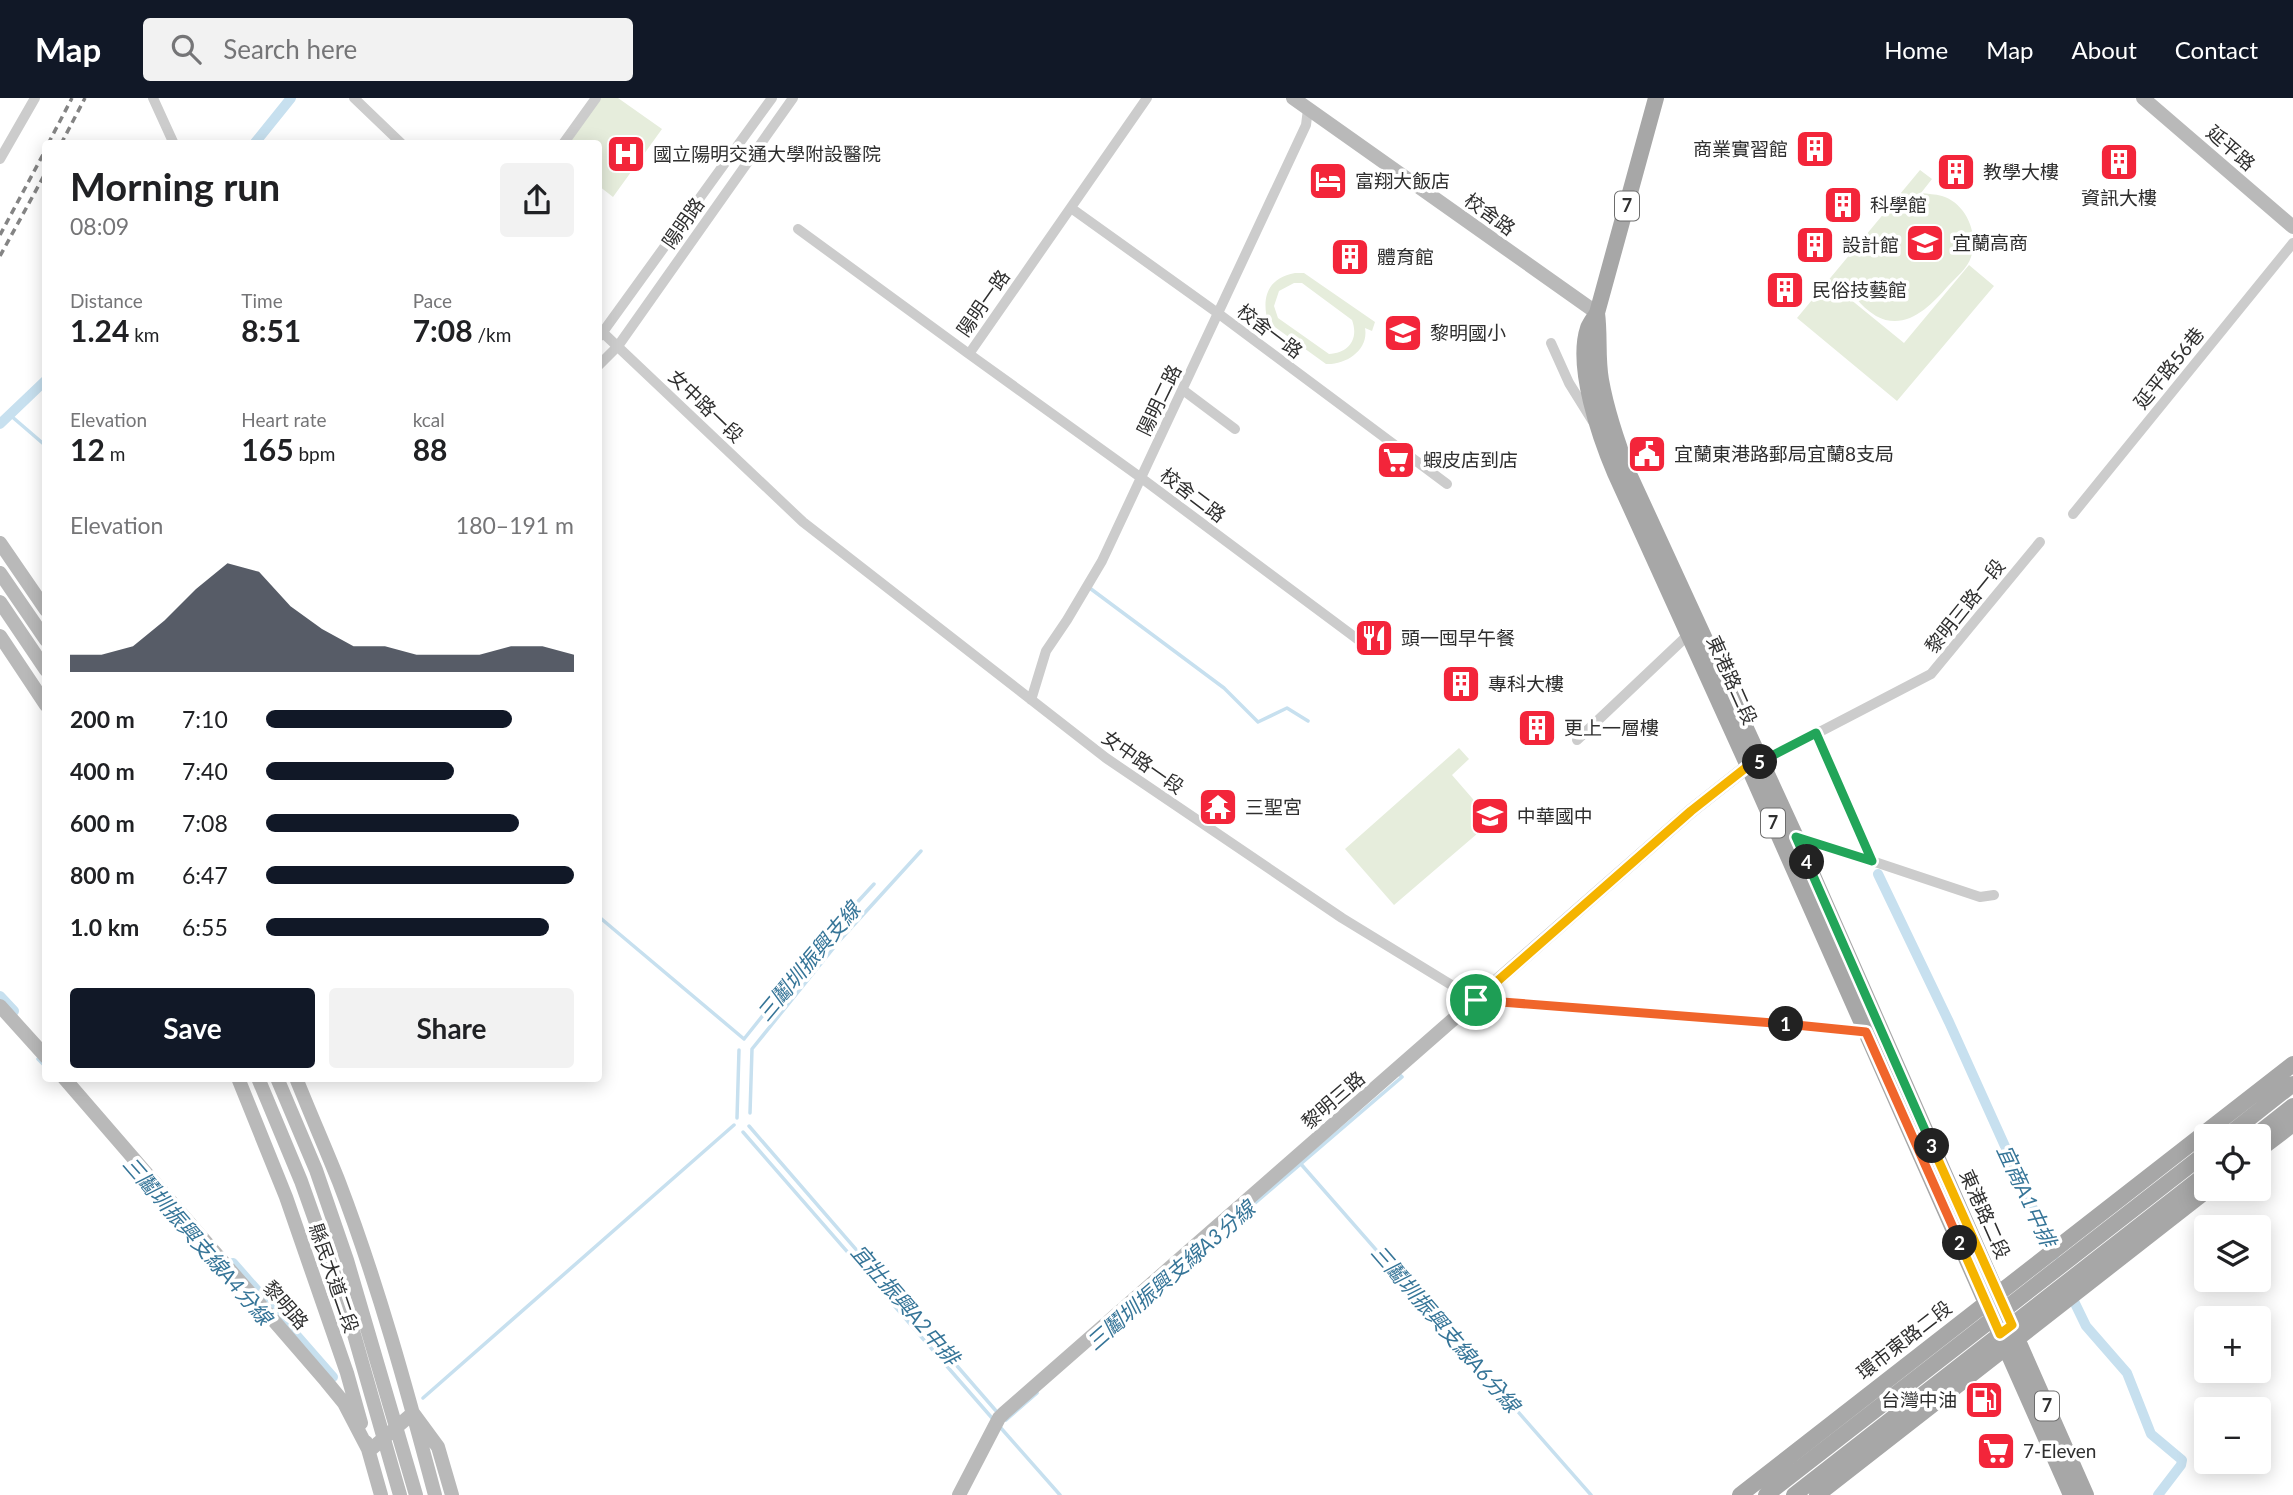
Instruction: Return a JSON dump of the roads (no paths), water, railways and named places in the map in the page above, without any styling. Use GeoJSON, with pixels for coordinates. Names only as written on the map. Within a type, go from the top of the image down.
{"type":"FeatureCollection","features":[{"type":"Feature","properties":{"kind":"main road","name":"東港路二段"},"geometry":{"type":"LineString","coordinates":[[1656,98],[1597,313],[1588,329],[1586,366],[1590,396],[1598,430],[1615,473],[1688,635],[1755,764]]}},
{"type":"Feature","properties":{"kind":"main road","name":"東港路二段"},"geometry":{"type":"LineString","coordinates":[[1597,313],[1601,379],[1613,433],[1630,476],[1789,840],[1883,1036],[2002,1321]]}},
{"type":"Feature","properties":{"kind":"main road","name":"東港路二段"},"geometry":{"type":"LineString","coordinates":[[1789,840],[1866,1032],[2002,1321]]}},
{"type":"Feature","properties":{"kind":"main road","name":"環市東路二段"},"geometry":{"type":"LineString","coordinates":[[2239,1124],[2274,1089],[2293,1064]]}},
{"type":"Feature","properties":{"kind":"main road","name":"環市東路二段"},"geometry":{"type":"LineString","coordinates":[[1817,1495],[2002,1321],[2274,1089],[2293,1084]]}},
{"type":"Feature","properties":{"kind":"main road"},"geometry":{"type":"LineString","coordinates":[[2274,1089],[2292,1113]]}},
{"type":"Feature","properties":{"kind":"main road"},"geometry":{"type":"LineString","coordinates":[[2271,1126],[2292,1113]]}},
{"type":"Feature","properties":{"kind":"main road"},"geometry":{"type":"LineString","coordinates":[[2271,1137],[2292,1113]]}},
{"type":"Feature","properties":{"kind":"main road","name":"環市東路二段"},"geometry":{"type":"LineString","coordinates":[[1794,1495],[2194,1163]]}},
{"type":"Feature","properties":{"kind":"main road","name":"環市東路二段"},"geometry":{"type":"LineString","coordinates":[[1766,1495],[2194,1182]]}},
{"type":"Feature","properties":{"kind":"main road","name":"環市東路二段"},"geometry":{"type":"LineString","coordinates":[[1740,1495],[2002,1321],[2194,1198]]}},
{"type":"Feature","properties":{"kind":"main road","name":"7"},"geometry":{"type":"LineString","coordinates":[[2002,1321],[2071,1495]]}},
{"type":"Feature","properties":{"kind":"main road","name":"7"},"geometry":{"type":"LineString","coordinates":[[2002,1321],[2086,1495]]}},
{"type":"Feature","properties":{"kind":"street"},"geometry":{"type":"LineString","coordinates":[[0,159],[35,98]]}},
{"type":"Feature","properties":{"kind":"street"},"geometry":{"type":"LineString","coordinates":[[153,98],[172,140]]}},
{"type":"Feature","properties":{"kind":"street"},"geometry":{"type":"LineString","coordinates":[[354,98],[398,140]]}},
{"type":"Feature","properties":{"kind":"street"},"geometry":{"type":"LineString","coordinates":[[566,140],[596,98]]}},
{"type":"Feature","properties":{"kind":"street","name":"陽明路"},"geometry":{"type":"LineString","coordinates":[[602,329],[772,98]]}},
{"type":"Feature","properties":{"kind":"street","name":"陽明路"},"geometry":{"type":"LineString","coordinates":[[602,362],[618,346],[793,98]]}},
{"type":"Feature","properties":{"kind":"street","name":"陽明一路"},"geometry":{"type":"LineString","coordinates":[[798,229],[969,354],[1147,98]]}},
{"type":"Feature","properties":{"kind":"street","name":"校舍路"},"geometry":{"type":"LineString","coordinates":[[1293,98],[1597,313]]}},
{"type":"Feature","properties":{"kind":"street","name":"延平路"},"geometry":{"type":"LineString","coordinates":[[2143,98],[2159,103],[2293,227]]}},
{"type":"Feature","properties":{"kind":"street","name":"陽明二路"},"geometry":{"type":"LineString","coordinates":[[1031,700],[1046,651],[1102,561],[1306,125],[1308,109]]}},
{"type":"Feature","properties":{"kind":"street","name":"校舍一路"},"geometry":{"type":"LineString","coordinates":[[1070,208],[1219,314],[1447,484]]}},
{"type":"Feature","properties":{"kind":"street","name":"延平路56巷"},"geometry":{"type":"LineString","coordinates":[[2073,514],[2293,243]]}},
{"type":"Feature","properties":{"kind":"street","name":"女中路一段"},"geometry":{"type":"LineString","coordinates":[[602,334],[803,522],[1106,758],[1342,918],[1476,1000],[1771,1023],[1883,1036]]}},
{"type":"Feature","properties":{"kind":"street"},"geometry":{"type":"LineString","coordinates":[[1551,343],[1569,383],[1598,430]]}},
{"type":"Feature","properties":{"kind":"street","name":"校舍二路"},"geometry":{"type":"LineString","coordinates":[[969,354],[1360,641]]}},
{"type":"Feature","properties":{"kind":"street"},"geometry":{"type":"LineString","coordinates":[[1183,390],[1235,429]]}},
{"type":"Feature","properties":{"kind":"street","name":"黎明三路一段"},"geometry":{"type":"LineString","coordinates":[[1755,764],[1931,674],[2040,542]]}},
{"type":"Feature","properties":{"kind":"street"},"geometry":{"type":"LineString","coordinates":[[0,543],[42,604]]}},
{"type":"Feature","properties":{"kind":"street"},"geometry":{"type":"LineString","coordinates":[[0,573],[42,634]]}},
{"type":"Feature","properties":{"kind":"street"},"geometry":{"type":"LineString","coordinates":[[0,602],[42,664]]}},
{"type":"Feature","properties":{"kind":"street"},"geometry":{"type":"LineString","coordinates":[[1577,740],[1688,635]]}},
{"type":"Feature","properties":{"kind":"street"},"geometry":{"type":"LineString","coordinates":[[0,636],[42,699]]}},
{"type":"Feature","properties":{"kind":"street"},"geometry":{"type":"LineString","coordinates":[[1816,733],[1872,861]]}},
{"type":"Feature","properties":{"kind":"street","name":"黎明三路"},"geometry":{"type":"LineString","coordinates":[[959,1495],[1004,1413],[1691,811],[1755,764]]}},
{"type":"Feature","properties":{"kind":"street"},"geometry":{"type":"LineString","coordinates":[[1789,840],[1872,861],[1980,897],[1994,895]]}},
{"type":"Feature","properties":{"kind":"street"},"geometry":{"type":"LineString","coordinates":[[0,1006],[42,1053]]}},
{"type":"Feature","properties":{"kind":"street","name":"黎明路"},"geometry":{"type":"LineString","coordinates":[[67,1082],[344,1403],[369,1451]]}},
{"type":"Feature","properties":{"kind":"street","name":"縣民大道二段"},"geometry":{"type":"LineString","coordinates":[[240,1082],[286,1197],[347,1373],[381,1495]]}},
{"type":"Feature","properties":{"kind":"street","name":"縣民大道二段"},"geometry":{"type":"LineString","coordinates":[[260,1082],[301,1181],[333,1271],[400,1495]]}},
{"type":"Feature","properties":{"kind":"street","name":"縣民大道二段"},"geometry":{"type":"LineString","coordinates":[[279,1082],[316,1170],[348,1260],[416,1495]]}},
{"type":"Feature","properties":{"kind":"street","name":"縣民大道二段"},"geometry":{"type":"LineString","coordinates":[[298,1082],[358,1236],[413,1413],[435,1495]]}},
{"type":"Feature","properties":{"kind":"street"},"geometry":{"type":"LineString","coordinates":[[326,1381],[332,1385],[339,1384],[345,1380],[347,1373]]}},
{"type":"Feature","properties":{"kind":"street"},"geometry":{"type":"LineString","coordinates":[[369,1451],[413,1413],[438,1447],[452,1495]]}},
{"type":"Feature","properties":{"kind":"waterway"},"geometry":{"type":"LineString","coordinates":[[257,140],[291,98]]}},
{"type":"Feature","properties":{"kind":"waterway"},"geometry":{"type":"LineString","coordinates":[[0,424],[42,384]]}},
{"type":"Feature","properties":{"kind":"waterway"},"geometry":{"type":"LineString","coordinates":[[10,415],[42,443]]}},
{"type":"Feature","properties":{"kind":"waterway","name":"三鬮圳振興支線A3分線"},"geometry":{"type":"LineString","coordinates":[[1091,589],[1224,688],[1258,722],[1287,708],[1308,721]]}},
{"type":"Feature","properties":{"kind":"waterway"},"geometry":{"type":"LineString","coordinates":[[750,1113],[752,1049],[840,940],[921,851]]}},
{"type":"Feature","properties":{"kind":"waterway","name":"宜商A1中排"},"geometry":{"type":"LineString","coordinates":[[1878,874],[1949,1022],[2054,1255]]}},
{"type":"Feature","properties":{"kind":"waterway","name":"三鬮圳振興支線"},"geometry":{"type":"LineString","coordinates":[[602,919],[744,1039],[829,933],[874,884]]}},
{"type":"Feature","properties":{"kind":"waterway","name":"宜壯振興A2中排"},"geometry":{"type":"LineString","coordinates":[[0,996],[14,1011]]}},
{"type":"Feature","properties":{"kind":"waterway"},"geometry":{"type":"LineString","coordinates":[[737,1118],[739,1050]]}},
{"type":"Feature","properties":{"kind":"waterway","name":"三鬮圳振興支線A4分線"},"geometry":{"type":"LineString","coordinates":[[38,1059],[42,1063]]}},
{"type":"Feature","properties":{"kind":"waterway","name":"三鬮圳振興支線A3分線"},"geometry":{"type":"LineString","coordinates":[[1206,1245],[1402,1077],[1400,1075]]}},
{"type":"Feature","properties":{"kind":"waterway"},"geometry":{"type":"LineString","coordinates":[[423,1398],[734,1125]]}},
{"type":"Feature","properties":{"kind":"waterway","name":"宜壯振興A2中排"},"geometry":{"type":"LineString","coordinates":[[749,1126],[997,1412]]}},
{"type":"Feature","properties":{"kind":"waterway"},"geometry":{"type":"LineString","coordinates":[[743,1132],[992,1418]]}},
{"type":"Feature","properties":{"kind":"waterway","name":"三鬮圳振興支線A6分線"},"geometry":{"type":"LineString","coordinates":[[1300,1163],[1591,1495]]}},
{"type":"Feature","properties":{"kind":"waterway","name":"宜壯振興A2中排"},"geometry":{"type":"LineString","coordinates":[[233,1263],[333,1377]]}},
{"type":"Feature","properties":{"kind":"waterway","name":"宜商A1中排"},"geometry":{"type":"LineString","coordinates":[[2070,1293],[2086,1326],[2127,1373],[2151,1434],[2182,1460],[2158,1495]]}},
{"type":"Feature","properties":{"kind":"waterway","name":"三鬮圳振興支線A3分線"},"geometry":{"type":"LineString","coordinates":[[1006,1420],[1037,1393]]}},
{"type":"Feature","properties":{"kind":"waterway"},"geometry":{"type":"LineString","coordinates":[[1000,1427],[1060,1495]]}},
{"type":"Feature","properties":{"kind":"railway"},"geometry":{"type":"LineString","coordinates":[[50,140],[72,98]]}},
{"type":"Feature","properties":{"kind":"railway"},"geometry":{"type":"LineString","coordinates":[[63,140],[85,98]]}},
{"type":"Feature","properties":{"kind":"railway"},"geometry":{"type":"LineString","coordinates":[[0,235],[42,156]]}},
{"type":"Feature","properties":{"kind":"railway"},"geometry":{"type":"LineString","coordinates":[[0,256],[42,179]]}},
{"type":"Feature","properties":{"kind":"place","name":"商業實習館"},"geometry":{"type":"Point","coordinates":[1815,149]}},
{"type":"Feature","properties":{"kind":"place","name":"國立陽明交通大學附設醫院"},"geometry":{"type":"Point","coordinates":[626,154]}},
{"type":"Feature","properties":{"kind":"place","name":"資訊大樓"},"geometry":{"type":"Point","coordinates":[2119,162]}},
{"type":"Feature","properties":{"kind":"place","name":"教學大樓"},"geometry":{"type":"Point","coordinates":[1956,172]}},
{"type":"Feature","properties":{"kind":"place","name":"富翔大飯店"},"geometry":{"type":"Point","coordinates":[1328,181]}},
{"type":"Feature","properties":{"kind":"place","name":"科學館"},"geometry":{"type":"Point","coordinates":[1843,205]}},
{"type":"Feature","properties":{"kind":"place","name":"宜蘭高商"},"geometry":{"type":"Point","coordinates":[1925,243]}},
{"type":"Feature","properties":{"kind":"place","name":"設計館"},"geometry":{"type":"Point","coordinates":[1815,245]}},
{"type":"Feature","properties":{"kind":"place","name":"體育館"},"geometry":{"type":"Point","coordinates":[1350,257]}},
{"type":"Feature","properties":{"kind":"place","name":"民俗技藝館"},"geometry":{"type":"Point","coordinates":[1785,290]}},
{"type":"Feature","properties":{"kind":"place","name":"黎明國小"},"geometry":{"type":"Point","coordinates":[1403,333]}},
{"type":"Feature","properties":{"kind":"place","name":"宜蘭東港路郵局宜蘭8支局"},"geometry":{"type":"Point","coordinates":[1647,454]}},
{"type":"Feature","properties":{"kind":"place","name":"蝦皮店到店"},"geometry":{"type":"Point","coordinates":[1396,460]}},
{"type":"Feature","properties":{"kind":"place","name":"頭一囤早午餐"},"geometry":{"type":"Point","coordinates":[1374,638]}},
{"type":"Feature","properties":{"kind":"place","name":"專科大樓"},"geometry":{"type":"Point","coordinates":[1461,684]}},
{"type":"Feature","properties":{"kind":"place","name":"更上一層樓"},"geometry":{"type":"Point","coordinates":[1537,728]}},
{"type":"Feature","properties":{"kind":"place","name":"三聖宮"},"geometry":{"type":"Point","coordinates":[1218,807]}},
{"type":"Feature","properties":{"kind":"place","name":"中華國中"},"geometry":{"type":"Point","coordinates":[1490,816]}},
{"type":"Feature","properties":{"kind":"place","name":"台灣中油"},"geometry":{"type":"Point","coordinates":[1984,1400]}},
{"type":"Feature","properties":{"kind":"place","name":"7-Eleven"},"geometry":{"type":"Point","coordinates":[1996,1451]}}]}
